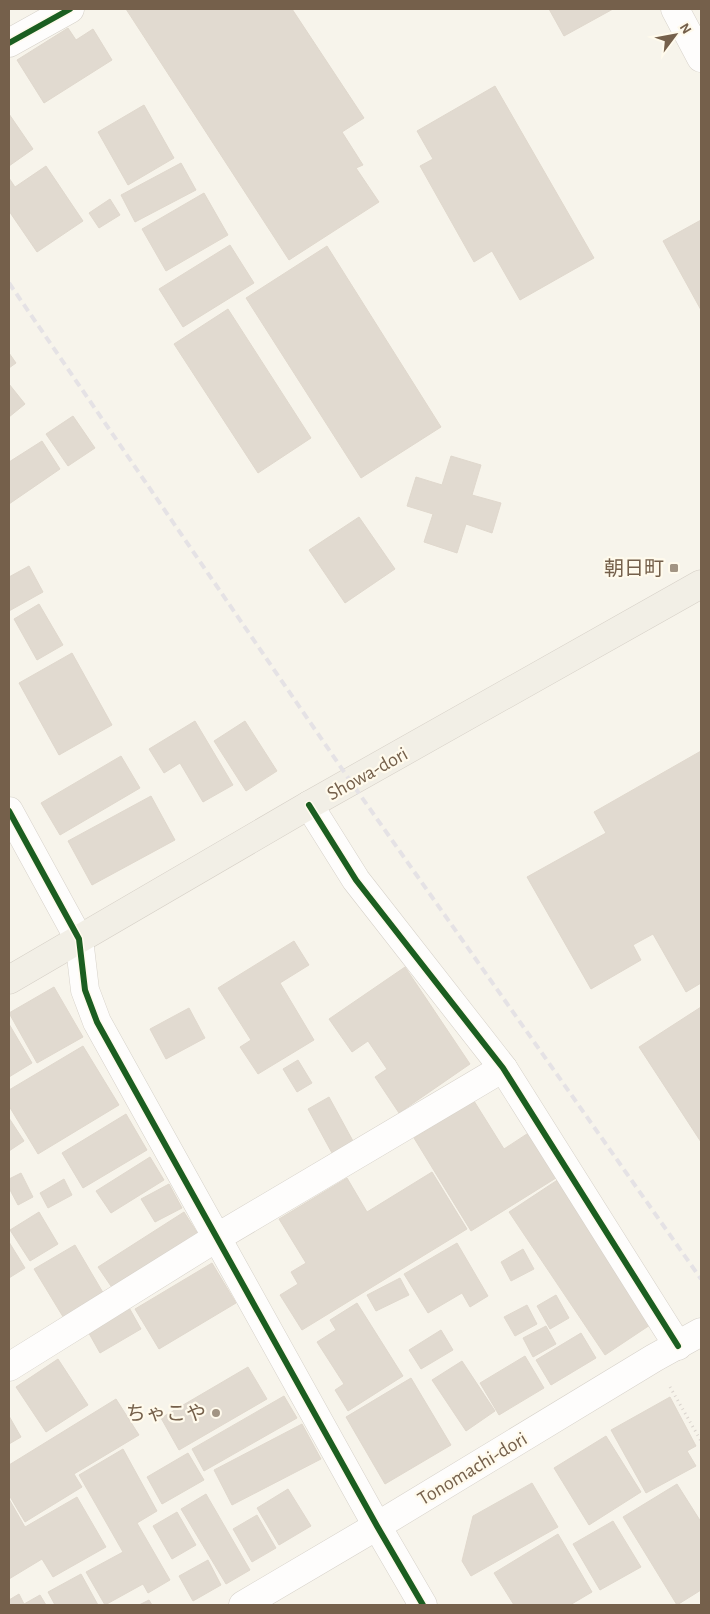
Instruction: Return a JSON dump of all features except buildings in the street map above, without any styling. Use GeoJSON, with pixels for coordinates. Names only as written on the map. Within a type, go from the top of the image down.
{"type":"FeatureCollection","features":[{"type":"Feature","properties":{"kind":"main road","name":"Showa-dori"},"geometry":{"type":"LineString","coordinates":[[9,980],[309,805],[701,584]]}},
{"type":"Feature","properties":{"kind":"street"},"geometry":{"type":"LineString","coordinates":[[9,44],[70,9]]}},
{"type":"Feature","properties":{"kind":"street"},"geometry":{"type":"LineString","coordinates":[[675,9],[701,58]]}},
{"type":"Feature","properties":{"kind":"street"},"geometry":{"type":"LineString","coordinates":[[309,805],[356,880],[503,1068],[678,1346]]}},
{"type":"Feature","properties":{"kind":"street"},"geometry":{"type":"LineString","coordinates":[[9,811],[79,939],[85,990],[97,1022],[377,1526],[423,1605]]}},
{"type":"Feature","properties":{"kind":"street"},"geometry":{"type":"LineString","coordinates":[[9,1367],[216,1238],[503,1068]]}},
{"type":"Feature","properties":{"kind":"street","name":"Tonomachi-dori"},"geometry":{"type":"LineString","coordinates":[[243,1605],[654,1358],[701,1332]]}},
{"type":"Feature","properties":{"kind":"path"},"geometry":{"type":"LineString","coordinates":[[654,1358],[701,1441]]}},
{"type":"Feature","properties":{"kind":"railway"},"geometry":{"type":"LineString","coordinates":[[9,283],[351,782],[701,1279]]}},
{"type":"Feature","properties":{"kind":"cycle path"},"geometry":{"type":"LineString","coordinates":[[9,43],[70,9]]}},
{"type":"Feature","properties":{"kind":"cycle path"},"geometry":{"type":"LineString","coordinates":[[309,805],[356,880],[503,1068],[678,1346]]}},
{"type":"Feature","properties":{"kind":"cycle path"},"geometry":{"type":"LineString","coordinates":[[9,811],[79,939],[85,990],[97,1022],[377,1526],[423,1605]]}},
{"type":"Feature","properties":{"kind":"place","name":"朝日町"},"geometry":{"type":"Point","coordinates":[674,568]}},
{"type":"Feature","properties":{"kind":"place","name":"ちゃこや"},"geometry":{"type":"Point","coordinates":[216,1413]}}]}
